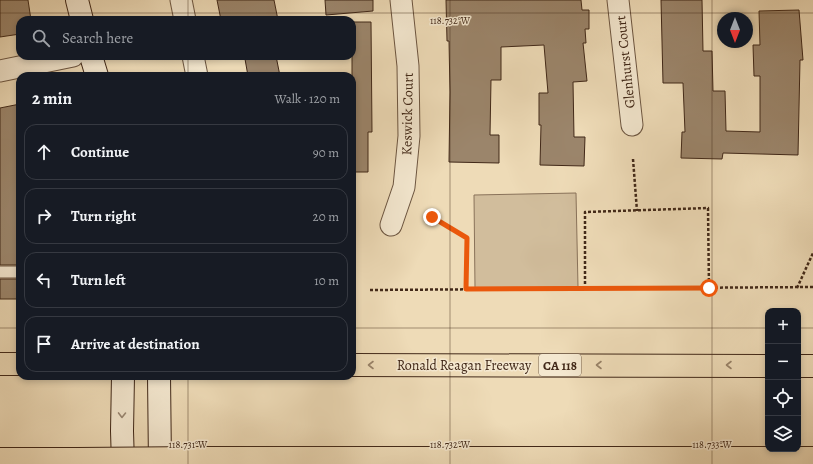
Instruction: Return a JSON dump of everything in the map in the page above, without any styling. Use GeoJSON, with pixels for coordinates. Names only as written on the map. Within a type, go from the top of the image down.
{"type":"FeatureCollection","features":[{"type":"Feature","properties":{"kind":"highway"},"geometry":{"type":"LineString","coordinates":[[0,364],[16,364]]}},
{"type":"Feature","properties":{"kind":"highway","name":"Ronald Reagan Freeway"},"geometry":{"type":"LineString","coordinates":[[356,365],[765,366]]}},
{"type":"Feature","properties":{"kind":"highway"},"geometry":{"type":"LineString","coordinates":[[801,366],[813,366]]}},
{"type":"Feature","properties":{"kind":"highway"},"geometry":{"type":"LineString","coordinates":[[0,459],[813,458]]}},
{"type":"Feature","properties":{"kind":"main road"},"geometry":{"type":"LineString","coordinates":[[77,0],[81,16]]}},
{"type":"Feature","properties":{"kind":"main road"},"geometry":{"type":"LineString","coordinates":[[92,60],[95,72]]}},
{"type":"Feature","properties":{"kind":"main road"},"geometry":{"type":"LineString","coordinates":[[123,380],[123,464]]}},
{"type":"Feature","properties":{"kind":"main road"},"geometry":{"type":"LineString","coordinates":[[160,380],[160,464]]}},
{"type":"Feature","properties":{"kind":"street"},"geometry":{"type":"LineString","coordinates":[[181,0],[184,16]]}},
{"type":"Feature","properties":{"kind":"street","name":"Keswick Court"},"geometry":{"type":"LineString","coordinates":[[391,225],[404,187],[409,136],[408,66],[401,0]]}},
{"type":"Feature","properties":{"kind":"street","name":"Glenhurst Court"},"geometry":{"type":"LineString","coordinates":[[618,0],[632,125]]}},
{"type":"Feature","properties":{"kind":"street"},"geometry":{"type":"LineString","coordinates":[[0,71],[54,60]]}},
{"type":"Feature","properties":{"kind":"street"},"geometry":{"type":"LineString","coordinates":[[194,60],[196,72]]}},
{"type":"Feature","properties":{"kind":"lane"},"geometry":{"type":"LineString","coordinates":[[0,272],[16,272]]}},
{"type":"Feature","properties":{"kind":"path"},"geometry":{"type":"LineString","coordinates":[[633,160],[637,211]]}},
{"type":"Feature","properties":{"kind":"path"},"geometry":{"type":"LineString","coordinates":[[585,289],[585,212],[708,208],[709,288]]}},
{"type":"Feature","properties":{"kind":"path"},"geometry":{"type":"LineString","coordinates":[[432,217],[467,238],[466,289]]}},
{"type":"Feature","properties":{"kind":"path"},"geometry":{"type":"LineString","coordinates":[[796,288],[813,253]]}},
{"type":"Feature","properties":{"kind":"path"},"geometry":{"type":"LineString","coordinates":[[370,290],[813,288]]}},
{"type":"Feature","properties":{"kind":"shaded area"},"geometry":{"type":"Polygon","coordinates":[[[576,193],[578,287],[475,288],[474,195],[576,193]]]}},
{"type":"Feature","properties":{"kind":"building"},"geometry":{"type":"Polygon","coordinates":[[[0,0],[28,0],[30,16],[16,16],[16,35],[0,37],[0,0]]]}},
{"type":"Feature","properties":{"kind":"building"},"geometry":{"type":"Polygon","coordinates":[[[217,0],[274,0],[277,16],[220,16],[217,0]]]}},
{"type":"Feature","properties":{"kind":"building"},"geometry":{"type":"Polygon","coordinates":[[[325,0],[373,0],[373,11],[326,15],[325,0]]]}},
{"type":"Feature","properties":{"kind":"building"},"geometry":{"type":"Polygon","coordinates":[[[446,0],[581,0],[582,10],[589,10],[589,29],[585,29],[586,43],[583,43],[587,81],[573,82],[574,137],[585,137],[584,166],[540,165],[541,125],[539,125],[539,93],[548,93],[544,45],[501,47],[501,80],[491,80],[490,135],[499,135],[499,163],[449,162],[450,92],[449,41],[447,41],[446,0]]]}},
{"type":"Feature","properties":{"kind":"building"},"geometry":{"type":"Polygon","coordinates":[[[661,0],[702,0],[703,51],[712,51],[713,91],[725,91],[726,131],[760,132],[760,76],[754,76],[753,45],[760,45],[759,11],[799,10],[803,60],[800,60],[798,155],[723,153],[722,159],[681,158],[682,132],[685,132],[683,83],[663,83],[661,0]]]}},
{"type":"Feature","properties":{"kind":"building"},"geometry":{"type":"Polygon","coordinates":[[[356,22],[371,22],[372,132],[368,132],[368,172],[356,172],[356,72],[352,72],[352,60],[356,60],[356,22]]]}},
{"type":"Feature","properties":{"kind":"building"},"geometry":{"type":"Polygon","coordinates":[[[245,60],[277,60],[279,72],[247,72],[245,60]]]}},
{"type":"Feature","properties":{"kind":"building"},"geometry":{"type":"Polygon","coordinates":[[[16,105],[16,265],[0,265],[0,108],[16,105]]]}},
{"type":"Feature","properties":{"kind":"building"},"geometry":{"type":"Polygon","coordinates":[[[0,279],[16,279],[16,299],[0,299],[0,279]]]}},
{"type":"Feature","properties":{"kind":"route"},"geometry":{"type":"LineString","coordinates":[[432,217],[467,238],[466,289],[709,288]]}}]}
